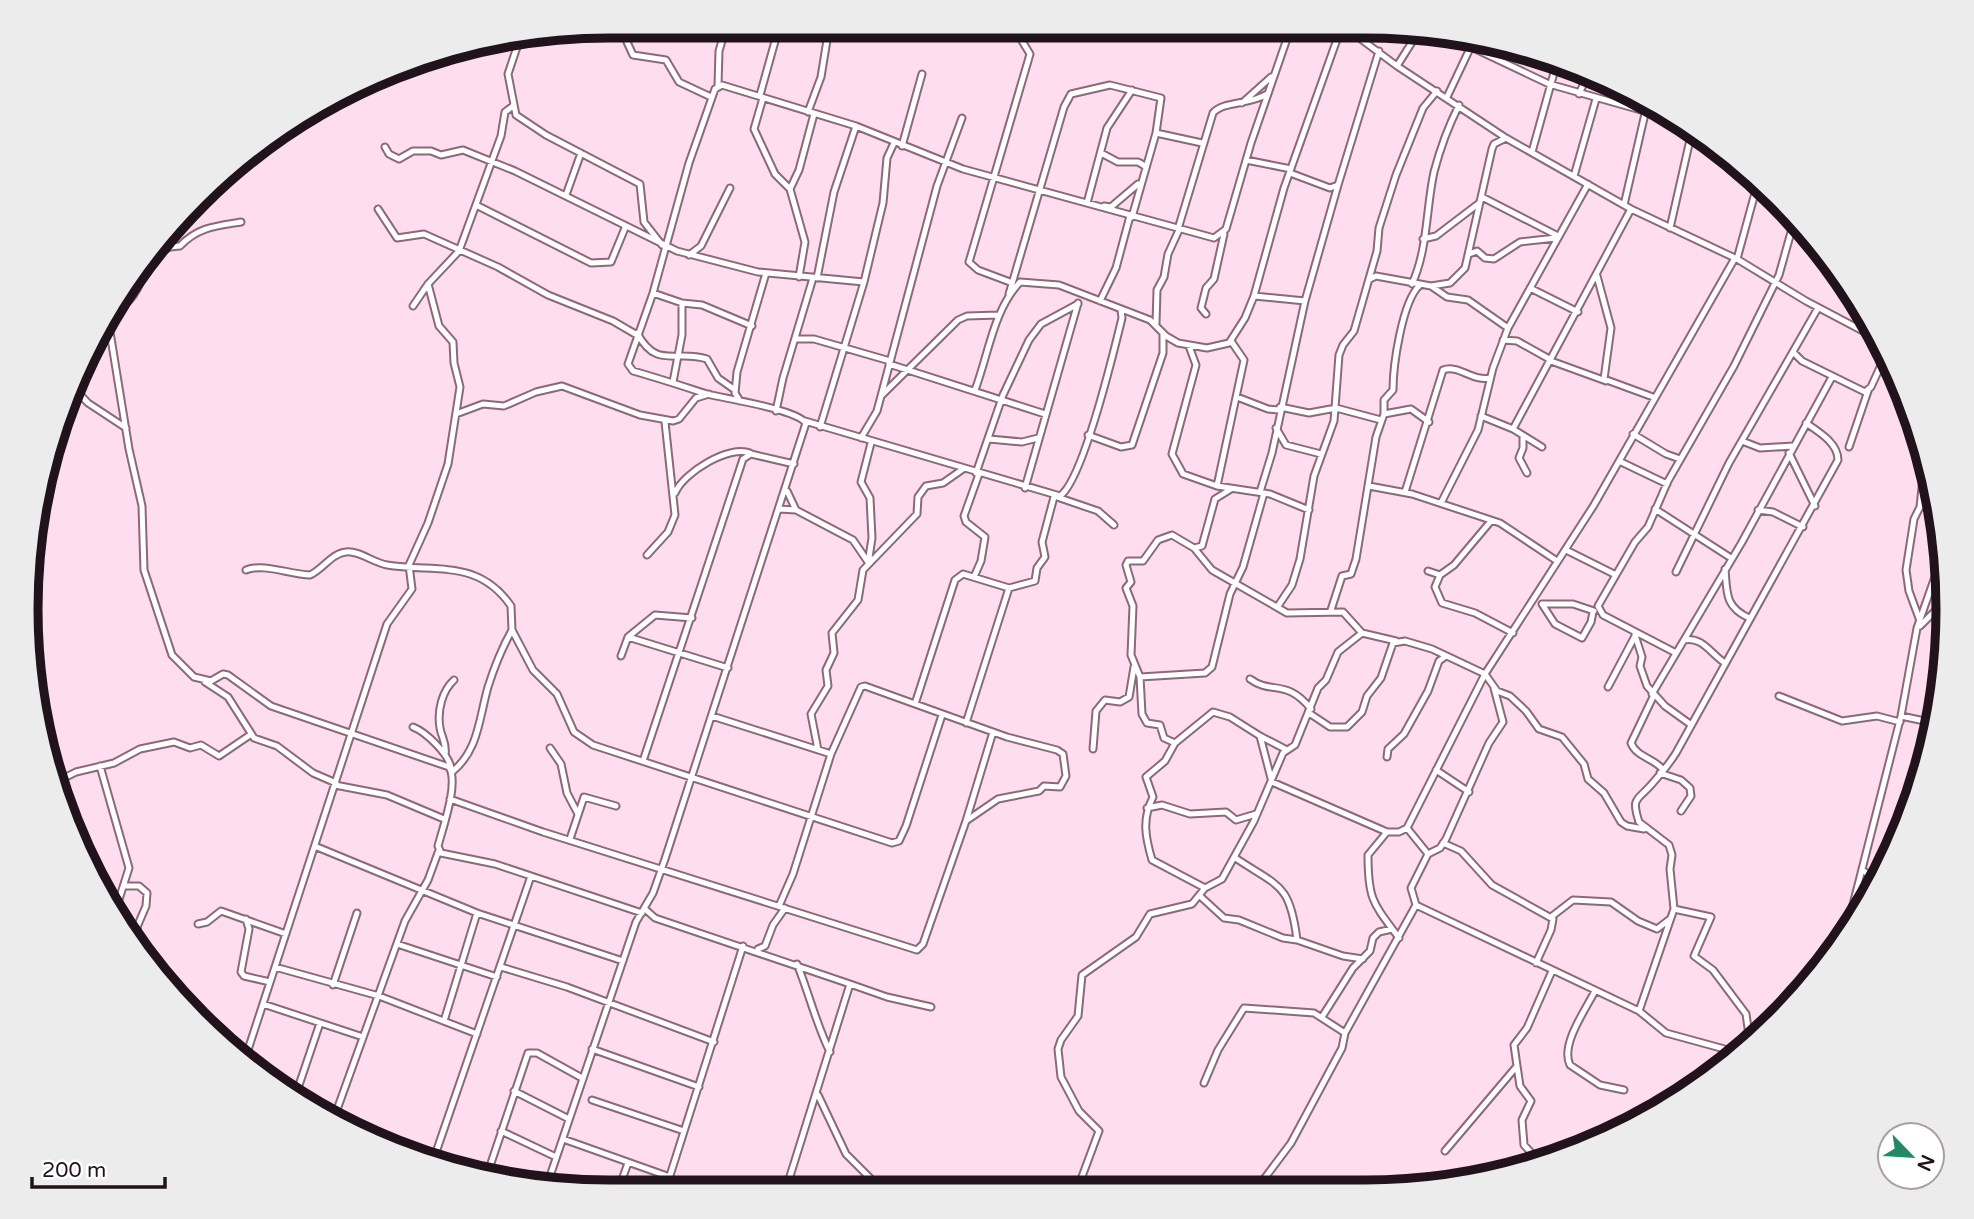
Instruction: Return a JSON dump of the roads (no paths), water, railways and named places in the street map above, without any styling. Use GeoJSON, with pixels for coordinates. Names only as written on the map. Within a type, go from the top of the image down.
{"type":"FeatureCollection","features":[{"type":"Feature","properties":{"kind":"street"},"geometry":{"type":"LineString","coordinates":[[723,38],[719,51],[718,86],[711,97],[689,163],[653,292],[628,359],[629,369],[1055,497],[1098,511],[1114,525]]}},
{"type":"Feature","properties":{"kind":"street"},"geometry":{"type":"LineString","coordinates":[[776,38],[754,129],[775,174],[790,189],[805,242],[799,277]]}},
{"type":"Feature","properties":{"kind":"street"},"geometry":{"type":"LineString","coordinates":[[790,189],[799,170],[827,38]]}},
{"type":"Feature","properties":{"kind":"street"},"geometry":{"type":"LineString","coordinates":[[1010,282],[978,270],[969,262],[992,176],[1030,54],[1019,38]]}},
{"type":"Feature","properties":{"kind":"street"},"geometry":{"type":"LineString","coordinates":[[1206,314],[1201,308],[1202,298],[1214,279],[1246,160],[1287,38]]}},
{"type":"Feature","properties":{"kind":"street"},"geometry":{"type":"LineString","coordinates":[[975,390],[999,315],[1009,294],[1020,282],[1059,285],[1156,324],[1163,334],[1189,346],[1207,348],[1231,341],[1254,296],[1291,171],[1338,38]]}},
{"type":"Feature","properties":{"kind":"street"},"geometry":{"type":"LineString","coordinates":[[1364,38],[1397,66],[1506,138],[1631,209],[1736,258],[1862,330]]}},
{"type":"Feature","properties":{"kind":"street"},"geometry":{"type":"LineString","coordinates":[[1397,66],[1413,41]]}},
{"type":"Feature","properties":{"kind":"street"},"geometry":{"type":"LineString","coordinates":[[626,42],[633,55],[666,60],[679,82],[711,97]]}},
{"type":"Feature","properties":{"kind":"street"},"geometry":{"type":"LineString","coordinates":[[517,46],[508,74],[513,106],[524,122],[640,184],[644,222],[664,245]]}},
{"type":"Feature","properties":{"kind":"street"},"geometry":{"type":"LineString","coordinates":[[1447,97],[1470,48]]}},
{"type":"Feature","properties":{"kind":"street"},"geometry":{"type":"LineString","coordinates":[[1475,49],[1549,84],[1646,113],[1625,205]]}},
{"type":"Feature","properties":{"kind":"street"},"geometry":{"type":"LineString","coordinates":[[1140,677],[1209,672],[1215,661],[1227,606],[1243,567],[1262,493],[1305,301],[1379,51]]}},
{"type":"Feature","properties":{"kind":"street"},"geometry":{"type":"LineString","coordinates":[[1532,152],[1554,71]]}},
{"type":"Feature","properties":{"kind":"street"},"geometry":{"type":"LineString","coordinates":[[902,146],[922,74]]}},
{"type":"Feature","properties":{"kind":"street"},"geometry":{"type":"LineString","coordinates":[[1239,105],[1274,75]]}},
{"type":"Feature","properties":{"kind":"street"},"geometry":{"type":"LineString","coordinates":[[1580,94],[1585,83]]}},
{"type":"Feature","properties":{"kind":"street"},"geometry":{"type":"LineString","coordinates":[[1009,294],[1010,282],[1064,107],[1071,94],[1110,85],[1161,98],[1156,133],[1116,268],[1100,302]]}},
{"type":"Feature","properties":{"kind":"street"},"geometry":{"type":"LineString","coordinates":[[718,86],[856,126],[947,163],[1214,239],[1224,234]]}},
{"type":"Feature","properties":{"kind":"street"},"geometry":{"type":"LineString","coordinates":[[1087,202],[1112,118],[1132,90]]}},
{"type":"Feature","properties":{"kind":"street"},"geometry":{"type":"LineString","coordinates":[[1278,606],[1292,585],[1310,510],[1310,496],[1336,408],[1339,355],[1354,331],[1370,279],[1378,243],[1378,228],[1423,108],[1437,91]]}},
{"type":"Feature","properties":{"kind":"street"},"geometry":{"type":"LineString","coordinates":[[1156,324],[1157,290],[1164,277],[1168,254],[1178,229],[1202,143],[1217,108],[1239,105],[1267,94]]}},
{"type":"Feature","properties":{"kind":"street"},"geometry":{"type":"LineString","coordinates":[[1574,176],[1596,99]]}},
{"type":"Feature","properties":{"kind":"street"},"geometry":{"type":"LineString","coordinates":[[1412,284],[1423,239],[1434,170],[1459,105]]}},
{"type":"Feature","properties":{"kind":"street"},"geometry":{"type":"LineString","coordinates":[[413,306],[428,284],[460,251],[501,136],[505,112],[513,106]]}},
{"type":"Feature","properties":{"kind":"street"},"geometry":{"type":"LineString","coordinates":[[861,438],[877,411],[937,186],[962,118]]}},
{"type":"Feature","properties":{"kind":"street"},"geometry":{"type":"LineString","coordinates":[[776,411],[815,278],[834,192],[856,126]]}},
{"type":"Feature","properties":{"kind":"street"},"geometry":{"type":"LineString","coordinates":[[1156,133],[1202,143]]}},
{"type":"Feature","properties":{"kind":"street"},"geometry":{"type":"LineString","coordinates":[[1370,279],[1376,276],[1431,286],[1452,282],[1463,272],[1494,144],[1506,138]]}},
{"type":"Feature","properties":{"kind":"street"},"geometry":{"type":"LineString","coordinates":[[1670,228],[1690,140]]}},
{"type":"Feature","properties":{"kind":"street"},"geometry":{"type":"LineString","coordinates":[[820,427],[864,282],[883,204],[887,158],[894,143]]}},
{"type":"Feature","properties":{"kind":"street"},"geometry":{"type":"LineString","coordinates":[[385,147],[389,154],[399,159],[413,151],[431,150],[442,155],[463,150],[566,195],[625,228],[689,255],[766,273],[864,282]]}},
{"type":"Feature","properties":{"kind":"street"},"geometry":{"type":"LineString","coordinates":[[566,195],[581,153]]}},
{"type":"Feature","properties":{"kind":"street"},"geometry":{"type":"LineString","coordinates":[[1101,153],[1118,162],[1138,162],[1145,166]]}},
{"type":"Feature","properties":{"kind":"street"},"geometry":{"type":"LineString","coordinates":[[1246,160],[1291,171],[1330,188],[1338,185]]}},
{"type":"Feature","properties":{"kind":"street"},"geometry":{"type":"LineString","coordinates":[[1087,202],[1111,206],[1140,182]]}},
{"type":"Feature","properties":{"kind":"street"},"geometry":{"type":"LineString","coordinates":[[1440,503],[1478,430],[1490,378],[1508,328],[1588,184]]}},
{"type":"Feature","properties":{"kind":"street"},"geometry":{"type":"LineString","coordinates":[[689,255],[701,246],[730,188]]}},
{"type":"Feature","properties":{"kind":"street"},"geometry":{"type":"LineString","coordinates":[[1272,782],[1387,832],[1399,832],[1407,828],[1485,674],[1566,550],[1736,258],[1755,193]]}},
{"type":"Feature","properties":{"kind":"street"},"geometry":{"type":"LineString","coordinates":[[1423,239],[1436,236],[1481,199]]}},
{"type":"Feature","properties":{"kind":"street"},"geometry":{"type":"LineString","coordinates":[[1481,199],[1557,237]]}},
{"type":"Feature","properties":{"kind":"street"},"geometry":{"type":"LineString","coordinates":[[477,205],[591,263],[611,262],[625,228]]}},
{"type":"Feature","properties":{"kind":"street"},"geometry":{"type":"LineString","coordinates":[[378,209],[397,239],[424,234],[557,300],[613,321],[637,334],[646,348],[654,354],[707,359],[718,378],[735,390],[740,401]]}},
{"type":"Feature","properties":{"kind":"street"},"geometry":{"type":"LineString","coordinates":[[1513,429],[1631,209]]}},
{"type":"Feature","properties":{"kind":"street"},"geometry":{"type":"LineString","coordinates":[[167,249],[180,246],[204,227],[241,222]]}},
{"type":"Feature","properties":{"kind":"street"},"geometry":{"type":"LineString","coordinates":[[1533,599],[1542,604],[1555,624],[1582,638],[1635,542],[1648,527],[1680,459],[1718,394],[1776,282],[1791,230]]}},
{"type":"Feature","properties":{"kind":"street"},"geometry":{"type":"LineString","coordinates":[[1469,254],[1477,251],[1490,260],[1521,242],[1557,237]]}},
{"type":"Feature","properties":{"kind":"street"},"geometry":{"type":"LineString","coordinates":[[735,390],[737,372],[766,273]]}},
{"type":"Feature","properties":{"kind":"street"},"geometry":{"type":"LineString","coordinates":[[1597,276],[1611,328],[1603,376],[1606,381]]}},
{"type":"Feature","properties":{"kind":"street"},"geometry":{"type":"LineString","coordinates":[[244,1048],[248,1050],[317,847],[387,624],[412,589],[409,565],[441,487],[460,387],[454,363],[455,348],[439,326],[428,284]]}},
{"type":"Feature","properties":{"kind":"street"},"geometry":{"type":"LineString","coordinates":[[1331,610],[1342,576],[1351,573],[1356,559],[1384,400],[1394,390],[1393,362],[1411,296],[1420,285]]}},
{"type":"Feature","properties":{"kind":"street"},"geometry":{"type":"LineString","coordinates":[[1431,286],[1447,297],[1475,303],[1508,328]]}},
{"type":"Feature","properties":{"kind":"street"},"geometry":{"type":"LineString","coordinates":[[1530,288],[1578,312]]}},
{"type":"Feature","properties":{"kind":"street"},"geometry":{"type":"LineString","coordinates":[[653,292],[682,303],[702,305],[752,326]]}},
{"type":"Feature","properties":{"kind":"street"},"geometry":{"type":"LineString","coordinates":[[1025,488],[1081,294]]}},
{"type":"Feature","properties":{"kind":"street"},"geometry":{"type":"LineString","coordinates":[[1254,296],[1305,301]]}},
{"type":"Feature","properties":{"kind":"street"},"geometry":{"type":"LineString","coordinates":[[673,382],[679,356],[682,303]]}},
{"type":"Feature","properties":{"kind":"street"},"geometry":{"type":"LineString","coordinates":[[974,577],[985,537],[966,522],[964,516],[1002,399],[1025,347],[1041,324],[1078,304]]}},
{"type":"Feature","properties":{"kind":"street"},"geometry":{"type":"LineString","coordinates":[[1676,572],[1742,441],[1818,307]]}},
{"type":"Feature","properties":{"kind":"street"},"geometry":{"type":"LineString","coordinates":[[915,704],[955,580],[963,574],[1009,588],[1035,581],[1037,568],[1045,557],[1042,542],[1055,497],[1074,481],[1101,402],[1122,318],[1121,310]]}},
{"type":"Feature","properties":{"kind":"street"},"geometry":{"type":"LineString","coordinates":[[881,396],[958,320],[967,316],[999,315]]}},
{"type":"Feature","properties":{"kind":"street"},"geometry":{"type":"LineString","coordinates":[[110,333],[142,506],[144,570],[172,654],[186,671],[228,697],[250,735],[260,742],[277,746],[313,773],[335,784],[387,795],[444,819]]}},
{"type":"Feature","properties":{"kind":"street"},"geometry":{"type":"LineString","coordinates":[[1088,435],[1121,447],[1132,445],[1163,353],[1163,334]]}},
{"type":"Feature","properties":{"kind":"street"},"geometry":{"type":"LineString","coordinates":[[795,339],[803,337],[844,348],[890,362],[908,372],[975,390],[1045,414]]}},
{"type":"Feature","properties":{"kind":"street"},"geometry":{"type":"LineString","coordinates":[[1503,340],[1517,341],[1551,360],[1653,397]]}},
{"type":"Feature","properties":{"kind":"street"},"geometry":{"type":"LineString","coordinates":[[1217,486],[1244,360],[1231,341]]}},
{"type":"Feature","properties":{"kind":"street"},"geometry":{"type":"LineString","coordinates":[[1189,346],[1196,365],[1172,454],[1183,474],[1217,486],[1262,493],[1310,510]]}},
{"type":"Feature","properties":{"kind":"street"},"geometry":{"type":"LineString","coordinates":[[1793,352],[1802,361],[1832,377],[1857,390],[1868,391]]}},
{"type":"Feature","properties":{"kind":"street"},"geometry":{"type":"LineString","coordinates":[[1849,447],[1868,391],[1881,365]]}},
{"type":"Feature","properties":{"kind":"street"},"geometry":{"type":"LineString","coordinates":[[1405,492],[1443,370],[1452,368],[1481,379],[1490,378]]}},
{"type":"Feature","properties":{"kind":"street"},"geometry":{"type":"LineString","coordinates":[[1661,771],[1660,765],[1636,752],[1631,743],[1653,694],[1832,377]]}},
{"type":"Feature","properties":{"kind":"street"},"geometry":{"type":"LineString","coordinates":[[456,414],[483,404],[504,406],[536,392],[562,386],[665,422],[679,419],[689,404],[709,394]]}},
{"type":"Feature","properties":{"kind":"street"},"geometry":{"type":"LineString","coordinates":[[81,395],[126,428]]}},
{"type":"Feature","properties":{"kind":"street"},"geometry":{"type":"LineString","coordinates":[[1237,397],[1308,413],[1336,408],[1383,417],[1411,409],[1429,422]]}},
{"type":"Feature","properties":{"kind":"street"},"geometry":{"type":"LineString","coordinates":[[1481,416],[1513,429],[1542,447]]}},
{"type":"Feature","properties":{"kind":"street"},"geometry":{"type":"LineString","coordinates":[[549,1177],[635,922],[644,911],[662,869],[786,490],[805,421]]}},
{"type":"Feature","properties":{"kind":"street"},"geometry":{"type":"LineString","coordinates":[[647,555],[673,524],[674,496],[665,422]]}},
{"type":"Feature","properties":{"kind":"street"},"geometry":{"type":"LineString","coordinates":[[1644,829],[1639,822],[1635,803],[1640,792],[1650,787],[1676,753],[1749,618],[1815,506],[1839,455],[1828,439],[1806,423]]}},
{"type":"Feature","properties":{"kind":"street"},"geometry":{"type":"LineString","coordinates":[[1276,428],[1286,445],[1321,454]]}},
{"type":"Feature","properties":{"kind":"street"},"geometry":{"type":"LineString","coordinates":[[1633,434],[1666,454],[1680,459]]}},
{"type":"Feature","properties":{"kind":"street"},"geometry":{"type":"LineString","coordinates":[[1523,436],[1524,448],[1519,458],[1527,473]]}},
{"type":"Feature","properties":{"kind":"street"},"geometry":{"type":"LineString","coordinates":[[989,439],[1022,442],[1038,438]]}},
{"type":"Feature","properties":{"kind":"street"},"geometry":{"type":"LineString","coordinates":[[1742,441],[1760,448],[1793,446]]}},
{"type":"Feature","properties":{"kind":"street"},"geometry":{"type":"LineString","coordinates":[[868,564],[873,538],[871,511],[869,493],[861,482],[871,443]]}},
{"type":"Feature","properties":{"kind":"street"},"geometry":{"type":"LineString","coordinates":[[674,496],[682,482],[698,466],[735,451],[794,464]]}},
{"type":"Feature","properties":{"kind":"street"},"geometry":{"type":"LineString","coordinates":[[1789,453],[1815,506]]}},
{"type":"Feature","properties":{"kind":"street"},"geometry":{"type":"LineString","coordinates":[[643,761],[681,654],[743,460],[751,454]]}},
{"type":"Feature","properties":{"kind":"street"},"geometry":{"type":"LineString","coordinates":[[1619,461],[1667,484]]}},
{"type":"Feature","properties":{"kind":"street"},"geometry":{"type":"LineString","coordinates":[[818,750],[810,718],[828,686],[826,670],[834,653],[832,633],[858,600],[859,579],[868,564],[896,532],[917,514],[918,497],[926,486],[943,483],[963,469]]}},
{"type":"Feature","properties":{"kind":"street"},"geometry":{"type":"LineString","coordinates":[[1369,486],[1405,492],[1500,523],[1558,561]]}},
{"type":"Feature","properties":{"kind":"street"},"geometry":{"type":"LineString","coordinates":[[1919,624],[1909,591],[1906,569],[1922,487]]}},
{"type":"Feature","properties":{"kind":"street"},"geometry":{"type":"LineString","coordinates":[[1194,548],[1202,546],[1215,499],[1231,489]]}},
{"type":"Feature","properties":{"kind":"street"},"geometry":{"type":"LineString","coordinates":[[786,490],[796,510]]}},
{"type":"Feature","properties":{"kind":"street"},"geometry":{"type":"LineString","coordinates":[[779,509],[796,510],[853,540],[868,564]]}},
{"type":"Feature","properties":{"kind":"street"},"geometry":{"type":"LineString","coordinates":[[1655,509],[1731,558]]}},
{"type":"Feature","properties":{"kind":"street"},"geometry":{"type":"LineString","coordinates":[[1758,510],[1773,512],[1802,527]]}},
{"type":"Feature","properties":{"kind":"street"},"geometry":{"type":"LineString","coordinates":[[1491,521],[1454,565],[1440,575],[1435,587],[1442,603],[1475,613],[1513,633]]}},
{"type":"Feature","properties":{"kind":"street"},"geometry":{"type":"LineString","coordinates":[[1175,743],[1164,738],[1160,725],[1145,721],[1140,677],[1130,655],[1133,606],[1126,588],[1131,582],[1126,565],[1128,561],[1143,561],[1158,540],[1165,537],[1179,537],[1194,548],[1212,570],[1294,614],[1331,610],[1348,615],[1362,633],[1396,640],[1446,656],[1485,674],[1494,688],[1504,718],[1443,843],[1428,854],[1411,888],[1416,905],[1399,939],[1345,1033],[1342,1048],[1291,1143],[1263,1180]]}},
{"type":"Feature","properties":{"kind":"street"},"geometry":{"type":"LineString","coordinates":[[1566,550],[1616,575]]}},
{"type":"Feature","properties":{"kind":"street"},"geometry":{"type":"LineString","coordinates":[[246,570],[257,566],[282,573],[310,575],[339,553],[347,551],[387,565],[455,569],[492,585],[511,606],[512,630],[487,690],[480,729],[464,761],[452,771]]}},
{"type":"Feature","properties":{"kind":"street"},"geometry":{"type":"LineString","coordinates":[[1725,569],[1728,600],[1736,612],[1749,618]]}},
{"type":"Feature","properties":{"kind":"street"},"geometry":{"type":"LineString","coordinates":[[1428,571],[1440,575]]}},
{"type":"Feature","properties":{"kind":"street"},"geometry":{"type":"LineString","coordinates":[[1852,906],[1900,719],[1919,624],[1934,579]]}},
{"type":"Feature","properties":{"kind":"street"},"geometry":{"type":"LineString","coordinates":[[965,723],[1009,588]]}},
{"type":"Feature","properties":{"kind":"street"},"geometry":{"type":"LineString","coordinates":[[1542,604],[1573,604],[1596,611],[1635,634],[1676,653]]}},
{"type":"Feature","properties":{"kind":"street"},"geometry":{"type":"LineString","coordinates":[[1919,624],[1936,609]]}},
{"type":"Feature","properties":{"kind":"street"},"geometry":{"type":"LineString","coordinates":[[621,656],[628,637],[655,615],[692,618]]}},
{"type":"Feature","properties":{"kind":"street"},"geometry":{"type":"LineString","coordinates":[[512,630],[538,677],[557,694],[574,732],[593,745],[892,843],[899,841],[942,715]]}},
{"type":"Feature","properties":{"kind":"street"},"geometry":{"type":"LineString","coordinates":[[1082,1180],[1099,1131],[1079,1111],[1064,1086],[1058,1049],[1078,1016],[1082,999],[1082,975],[1136,937],[1150,914],[1185,908],[1200,896],[1205,888],[1222,879],[1272,782],[1278,763],[1287,750],[1295,745],[1318,688],[1326,680],[1338,652],[1362,633]]}},
{"type":"Feature","properties":{"kind":"street"},"geometry":{"type":"LineString","coordinates":[[1608,687],[1635,634]]}},
{"type":"Feature","properties":{"kind":"street"},"geometry":{"type":"LineString","coordinates":[[1635,634],[1643,657],[1641,671],[1653,694],[1690,724]]}},
{"type":"Feature","properties":{"kind":"street"},"geometry":{"type":"LineString","coordinates":[[628,637],[728,668]]}},
{"type":"Feature","properties":{"kind":"street"},"geometry":{"type":"LineString","coordinates":[[1684,640],[1692,638],[1704,644],[1709,652],[1725,663]]}},
{"type":"Feature","properties":{"kind":"street"},"geometry":{"type":"LineString","coordinates":[[1250,679],[1262,687],[1287,689],[1310,711],[1336,728],[1347,727],[1356,721],[1371,690],[1381,678],[1396,640]]}},
{"type":"Feature","properties":{"kind":"street"},"geometry":{"type":"LineString","coordinates":[[1387,757],[1388,749],[1404,734],[1429,691],[1438,662],[1446,656]]}},
{"type":"Feature","properties":{"kind":"street"},"geometry":{"type":"LineString","coordinates":[[1093,748],[1098,706],[1105,700],[1120,702],[1129,697],[1134,667]]}},
{"type":"Feature","properties":{"kind":"street"},"geometry":{"type":"LineString","coordinates":[[202,680],[211,681],[228,675],[238,685],[271,706],[353,733],[452,771]]}},
{"type":"Feature","properties":{"kind":"street"},"geometry":{"type":"LineString","coordinates":[[445,755],[447,743],[440,729],[442,698],[444,690],[454,680]]}},
{"type":"Feature","properties":{"kind":"street"},"geometry":{"type":"LineString","coordinates":[[755,950],[765,946],[782,907],[831,754],[861,687],[865,686],[965,723],[1063,754],[1066,776],[1060,787],[1044,786],[1039,791],[998,799],[966,821]]}},
{"type":"Feature","properties":{"kind":"street"},"geometry":{"type":"LineString","coordinates":[[1494,688],[1512,698],[1539,729],[1562,737],[1584,764],[1588,779],[1604,793],[1621,821],[1627,826],[1655,833],[1669,845],[1672,855],[1670,869],[1674,884],[1674,909],[1639,1011]]}},
{"type":"Feature","properties":{"kind":"street"},"geometry":{"type":"LineString","coordinates":[[1779,696],[1842,722],[1877,716],[1925,722]]}},
{"type":"Feature","properties":{"kind":"street"},"geometry":{"type":"LineString","coordinates":[[1205,888],[1152,860],[1144,826],[1147,808],[1153,797],[1146,776],[1165,761],[1175,743],[1213,712],[1230,717],[1287,750]]}},
{"type":"Feature","properties":{"kind":"street"},"geometry":{"type":"LineString","coordinates":[[712,716],[831,754]]}},
{"type":"Feature","properties":{"kind":"street"},"geometry":{"type":"LineString","coordinates":[[337,1111],[397,944],[439,850],[450,799],[452,771],[445,755],[419,729],[413,727]]}},
{"type":"Feature","properties":{"kind":"street"},"geometry":{"type":"LineString","coordinates":[[450,799],[917,950],[923,944],[966,821],[993,732]]}},
{"type":"Feature","properties":{"kind":"street"},"geometry":{"type":"LineString","coordinates":[[64,778],[140,749],[174,742],[190,748],[201,745],[219,756],[250,735]]}},
{"type":"Feature","properties":{"kind":"street"},"geometry":{"type":"LineString","coordinates":[[1260,736],[1272,782]]}},
{"type":"Feature","properties":{"kind":"street"},"geometry":{"type":"LineString","coordinates":[[550,748],[561,764],[567,793],[578,814]]}},
{"type":"Feature","properties":{"kind":"street"},"geometry":{"type":"LineString","coordinates":[[100,766],[129,868],[119,901]]}},
{"type":"Feature","properties":{"kind":"street"},"geometry":{"type":"LineString","coordinates":[[1436,770],[1469,792]]}},
{"type":"Feature","properties":{"kind":"street"},"geometry":{"type":"LineString","coordinates":[[1661,771],[1681,780],[1690,788],[1691,796],[1681,811]]}},
{"type":"Feature","properties":{"kind":"street"},"geometry":{"type":"LineString","coordinates":[[570,839],[582,800],[588,796],[616,806]]}},
{"type":"Feature","properties":{"kind":"street"},"geometry":{"type":"LineString","coordinates":[[1147,808],[1162,805],[1190,814],[1226,812],[1237,820],[1256,814]]}},
{"type":"Feature","properties":{"kind":"street"},"geometry":{"type":"LineString","coordinates":[[1407,828],[1428,854]]}},
{"type":"Feature","properties":{"kind":"street"},"geometry":{"type":"LineString","coordinates":[[1387,832],[1368,855],[1368,890],[1399,939]]}},
{"type":"Feature","properties":{"kind":"street"},"geometry":{"type":"LineString","coordinates":[[1443,843],[1461,851],[1492,885],[1551,917],[1554,921],[1551,930],[1535,963]]}},
{"type":"Feature","properties":{"kind":"street"},"geometry":{"type":"LineString","coordinates":[[317,847],[477,913],[622,961]]}},
{"type":"Feature","properties":{"kind":"street"},"geometry":{"type":"LineString","coordinates":[[439,850],[444,854],[488,862],[644,911],[655,918],[797,964],[887,998],[931,1007]]}},
{"type":"Feature","properties":{"kind":"street"},"geometry":{"type":"LineString","coordinates":[[1234,858],[1284,890],[1295,916],[1297,940]]}},
{"type":"Feature","properties":{"kind":"street"},"geometry":{"type":"LineString","coordinates":[[1861,870],[1870,875]]}},
{"type":"Feature","properties":{"kind":"street"},"geometry":{"type":"LineString","coordinates":[[436,1153],[531,876]]}},
{"type":"Feature","properties":{"kind":"street"},"geometry":{"type":"LineString","coordinates":[[124,886],[138,886],[147,893],[137,930]]}},
{"type":"Feature","properties":{"kind":"street"},"geometry":{"type":"LineString","coordinates":[[1200,896],[1224,918],[1245,922],[1283,938],[1297,940],[1343,957],[1363,959]]}},
{"type":"Feature","properties":{"kind":"street"},"geometry":{"type":"LineString","coordinates":[[1551,917],[1573,900],[1611,902],[1637,921],[1657,929],[1672,917]]}},
{"type":"Feature","properties":{"kind":"street"},"geometry":{"type":"LineString","coordinates":[[1416,905],[1639,1011],[1666,1033],[1680,1034],[1728,1050]]}},
{"type":"Feature","properties":{"kind":"street"},"geometry":{"type":"LineString","coordinates":[[1674,909],[1711,917],[1694,956],[1713,970],[1746,1014],[1748,1032]]}},
{"type":"Feature","properties":{"kind":"street"},"geometry":{"type":"LineString","coordinates":[[198,924],[207,922],[219,911],[286,934]]}},
{"type":"Feature","properties":{"kind":"street"},"geometry":{"type":"LineString","coordinates":[[333,985],[357,913]]}},
{"type":"Feature","properties":{"kind":"street"},"geometry":{"type":"LineString","coordinates":[[444,1021],[477,913]]}},
{"type":"Feature","properties":{"kind":"street"},"geometry":{"type":"LineString","coordinates":[[246,919],[249,929],[241,972],[244,976],[270,982]]}},
{"type":"Feature","properties":{"kind":"street"},"geometry":{"type":"LineString","coordinates":[[1322,1017],[1379,932],[1392,929]]}},
{"type":"Feature","properties":{"kind":"street"},"geometry":{"type":"LineString","coordinates":[[397,944],[497,977]]}},
{"type":"Feature","properties":{"kind":"street"},"geometry":{"type":"LineString","coordinates":[[669,1180],[743,946]]}},
{"type":"Feature","properties":{"kind":"street"},"geometry":{"type":"LineString","coordinates":[[797,964],[810,995],[819,1029],[831,1052]]}},
{"type":"Feature","properties":{"kind":"street"},"geometry":{"type":"LineString","coordinates":[[275,967],[379,996],[477,1034]]}},
{"type":"Feature","properties":{"kind":"street"},"geometry":{"type":"LineString","coordinates":[[500,967],[607,1002],[714,1042]]}},
{"type":"Feature","properties":{"kind":"street"},"geometry":{"type":"LineString","coordinates":[[1533,1154],[1524,1144],[1522,1120],[1531,1101],[1520,1086],[1514,1045],[1527,1028],[1552,971]]}},
{"type":"Feature","properties":{"kind":"street"},"geometry":{"type":"LineString","coordinates":[[789,1180],[831,1052],[850,984]]}},
{"type":"Feature","properties":{"kind":"street"},"geometry":{"type":"LineString","coordinates":[[1595,991],[1572,1040],[1567,1060],[1570,1065],[1600,1085],[1624,1090]]}},
{"type":"Feature","properties":{"kind":"street"},"geometry":{"type":"LineString","coordinates":[[263,1004],[363,1037]]}},
{"type":"Feature","properties":{"kind":"street"},"geometry":{"type":"LineString","coordinates":[[1204,1083],[1218,1050],[1244,1008],[1314,1013],[1345,1033]]}},
{"type":"Feature","properties":{"kind":"street"},"geometry":{"type":"LineString","coordinates":[[298,1088],[320,1023]]}},
{"type":"Feature","properties":{"kind":"street"},"geometry":{"type":"LineString","coordinates":[[592,1049],[699,1087]]}},
{"type":"Feature","properties":{"kind":"street"},"geometry":{"type":"LineString","coordinates":[[489,1168],[525,1057],[532,1051],[582,1078]]}},
{"type":"Feature","properties":{"kind":"street"},"geometry":{"type":"LineString","coordinates":[[1445,1151],[1476,1118],[1517,1066]]}},
{"type":"Feature","properties":{"kind":"street"},"geometry":{"type":"LineString","coordinates":[[514,1091],[569,1119]]}},
{"type":"Feature","properties":{"kind":"street"},"geometry":{"type":"LineString","coordinates":[[817,1092],[819,1104],[842,1147],[873,1180]]}},
{"type":"Feature","properties":{"kind":"street"},"geometry":{"type":"LineString","coordinates":[[592,1100],[684,1131]]}},
{"type":"Feature","properties":{"kind":"street"},"geometry":{"type":"LineString","coordinates":[[501,1131],[556,1157]]}},
{"type":"Feature","properties":{"kind":"street"},"geometry":{"type":"LineString","coordinates":[[563,1139],[670,1177]]}},
{"type":"Feature","properties":{"kind":"street"},"geometry":{"type":"LineString","coordinates":[[622,1180],[628,1163]]}}]}
